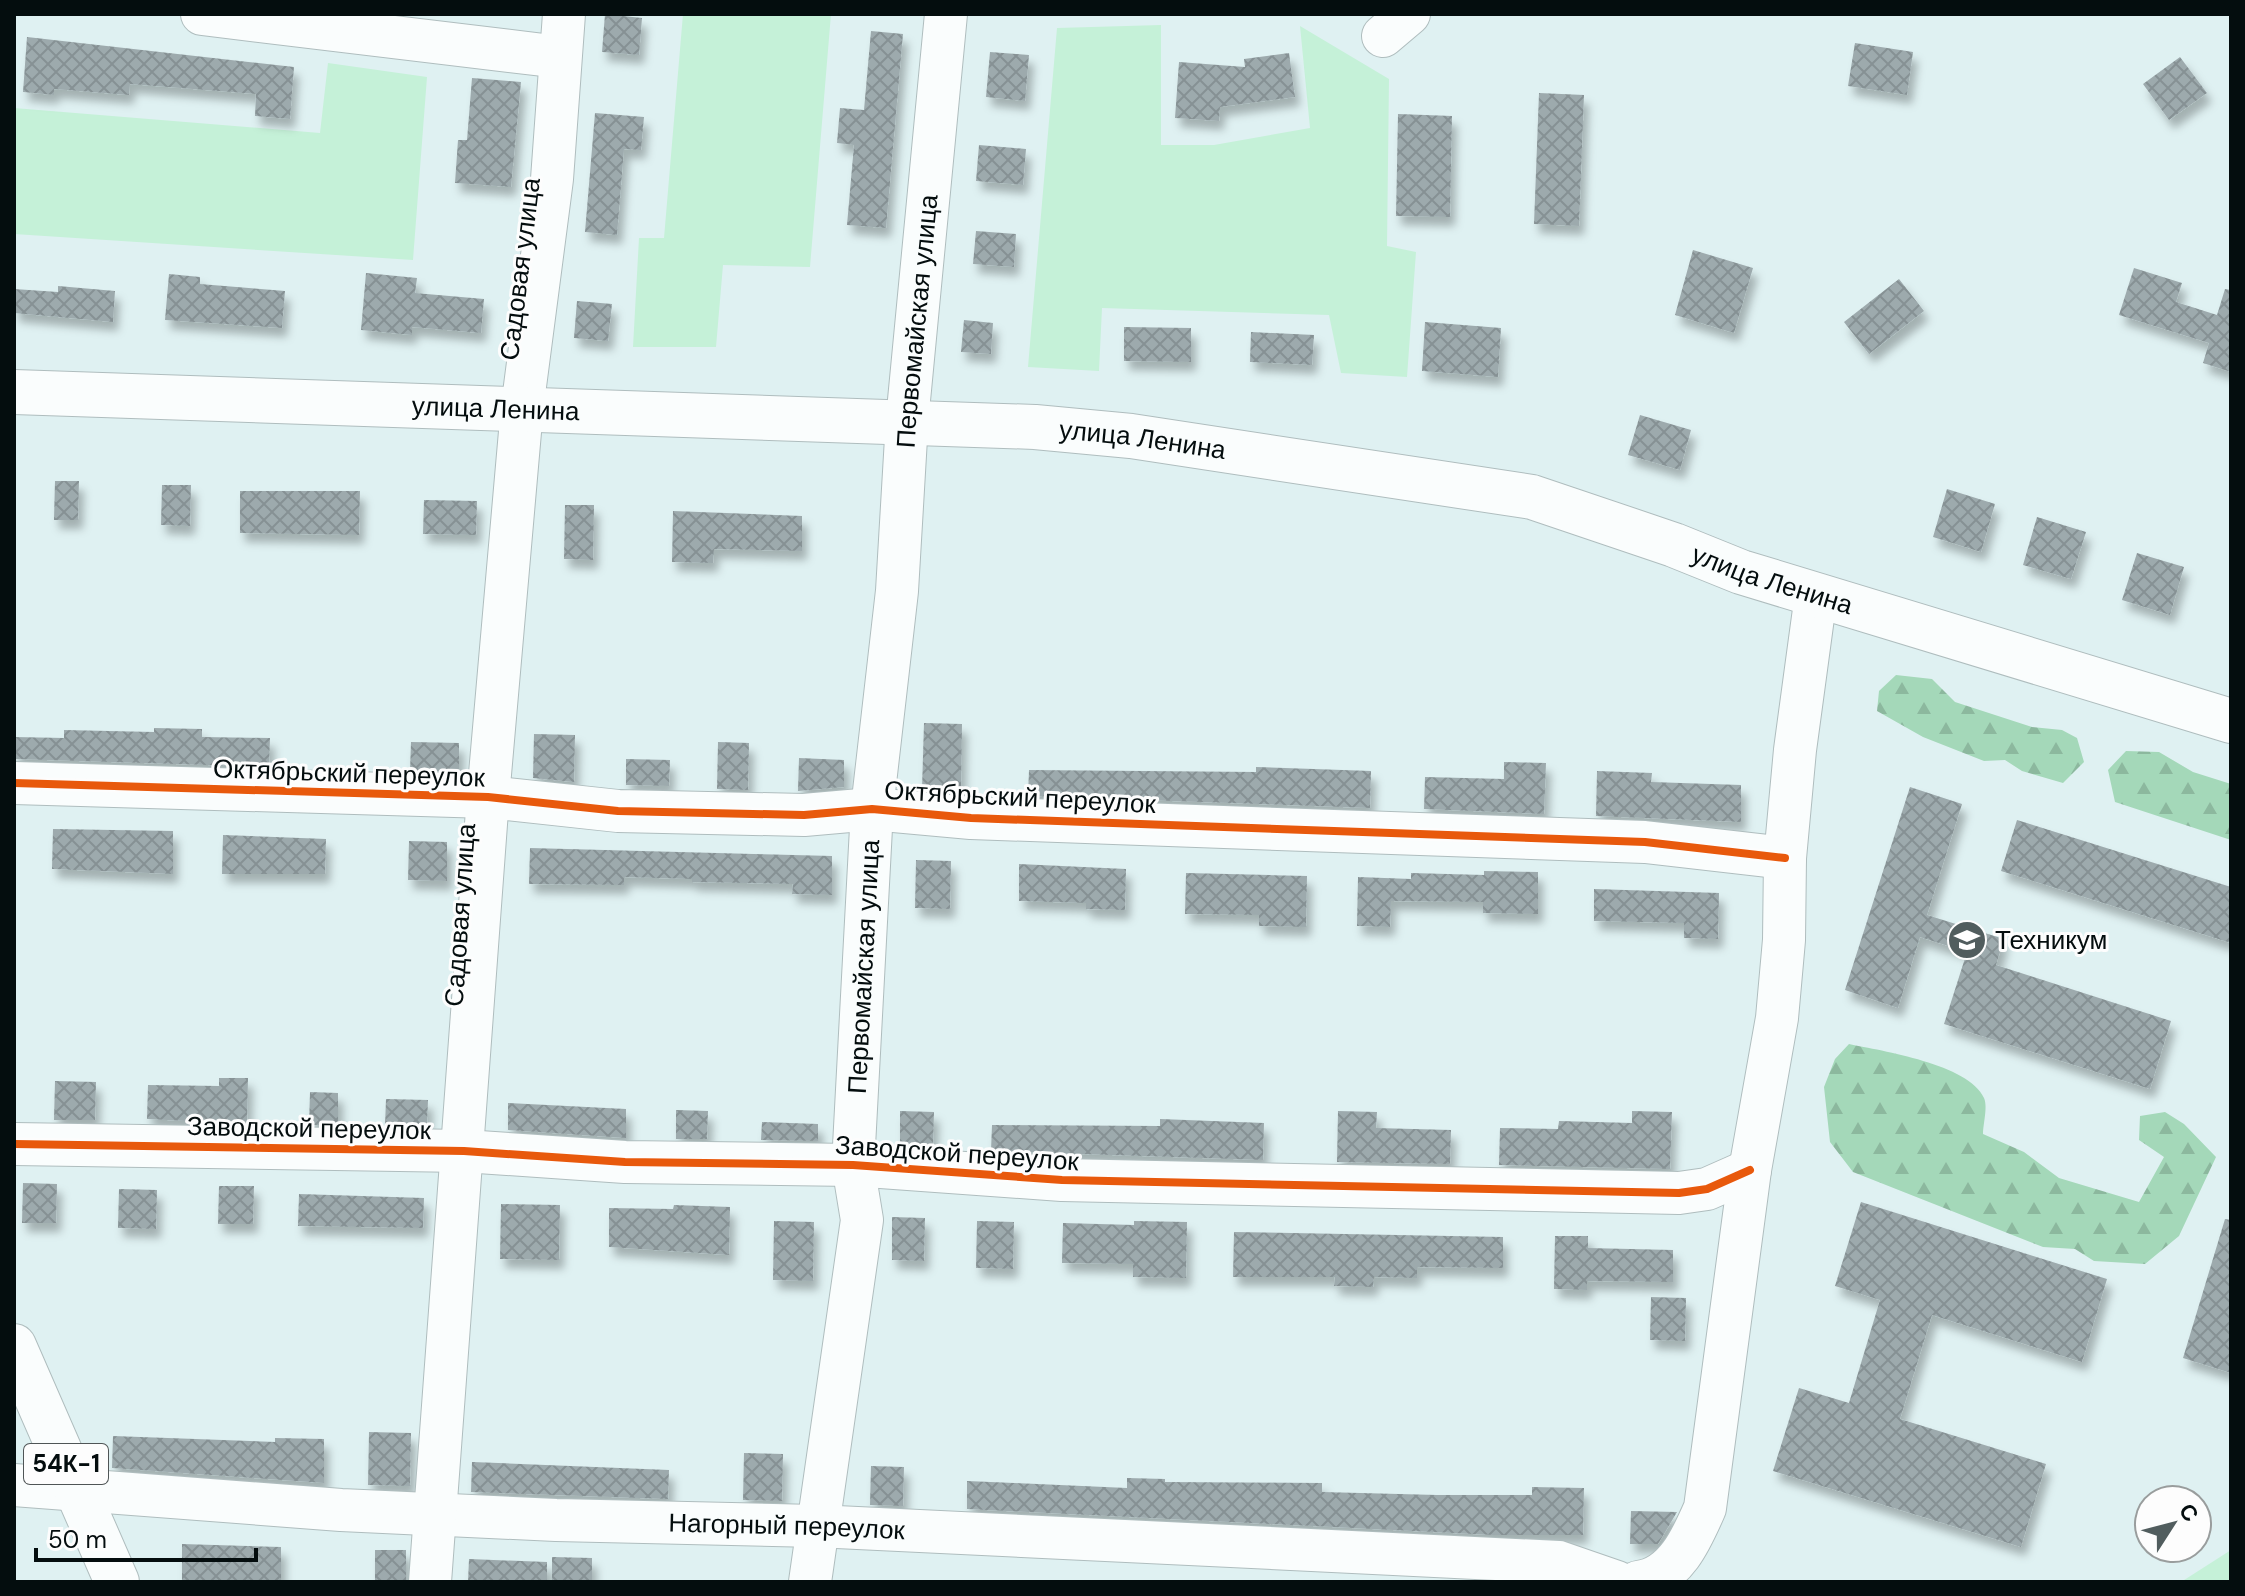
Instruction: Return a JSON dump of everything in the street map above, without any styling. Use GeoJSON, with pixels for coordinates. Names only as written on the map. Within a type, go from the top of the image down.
{"type":"FeatureCollection","features":[{"type":"Feature","properties":{"kind":"main road","name":"улица Ленина"},"geometry":{"type":"LineString","coordinates":[[14,392],[907,421],[1035,427],[1131,436],[1532,497],[1816,595],[2231,721]]}},
{"type":"Feature","properties":{"kind":"main road","name":"54К-1"},"geometry":{"type":"LineString","coordinates":[[14,1346],[117,1582]]}},
{"type":"Feature","properties":{"kind":"street"},"geometry":{"type":"LineString","coordinates":[[202,14],[560,57]]}},
{"type":"Feature","properties":{"kind":"street","name":"Садовая улица"},"geometry":{"type":"LineString","coordinates":[[430,1582],[488,797],[522,409],[542,276],[564,14]]}},
{"type":"Feature","properties":{"kind":"street","name":"Первомайская улица"},"geometry":{"type":"LineString","coordinates":[[810,1582],[861,1236],[862,1220],[853,1165],[872,809],[897,591],[907,421],[946,14]]}},
{"type":"Feature","properties":{"kind":"street"},"geometry":{"type":"LineString","coordinates":[[1638,1582],[1649,1581],[1671,1565],[1688,1546],[1705,1508],[1750,1170],[1777,1018],[1784,940],[1785,858],[1795,750],[1816,595]]}},
{"type":"Feature","properties":{"kind":"street","name":"Октябрьский переулок"},"geometry":{"type":"LineString","coordinates":[[14,783],[488,797],[618,811],[804,815],[872,809],[971,818],[1645,842],[1785,858]]}},
{"type":"Feature","properties":{"kind":"street","name":"Заводской переулок"},"geometry":{"type":"LineString","coordinates":[[14,1144],[464,1151],[625,1162],[853,1165],[1062,1180],[1679,1193],[1707,1189],[1750,1170]]}},
{"type":"Feature","properties":{"kind":"street","name":"Нагорный переулок"},"geometry":{"type":"LineString","coordinates":[[14,1485],[76,1487],[341,1510],[816,1526],[1559,1562],[1617,1582]]}},
{"type":"Feature","properties":{"kind":"green space"},"geometry":{"type":"Polygon","coordinates":[[[683,14],[831,14],[810,267],[723,265],[716,347],[633,347],[639,238],[664,238],[683,14]]]}},
{"type":"Feature","properties":{"kind":"green space"},"geometry":{"type":"Polygon","coordinates":[[[1161,25],[1161,145],[1214,145],[1310,128],[1300,26],[1389,79],[1387,246],[1416,252],[1407,377],[1341,373],[1329,315],[1102,308],[1099,371],[1028,367],[1057,28],[1161,25]]]}},
{"type":"Feature","properties":{"kind":"green space"},"geometry":{"type":"Polygon","coordinates":[[[328,63],[427,77],[413,260],[14,234],[14,108],[320,133],[328,63]]]}},
{"type":"Feature","properties":{"kind":"green space"},"geometry":{"type":"Polygon","coordinates":[[[1896,675],[1932,679],[1955,702],[2032,727],[2062,730],[2077,738],[2084,762],[2063,783],[2022,771],[2005,760],[1984,761],[1923,737],[1877,711],[1879,691],[1896,675]]]}},
{"type":"Feature","properties":{"kind":"green space"},"geometry":{"type":"Polygon","coordinates":[[[2126,751],[2159,752],[2193,772],[2231,784],[2231,840],[2115,802],[2108,770],[2126,751]]]}},
{"type":"Feature","properties":{"kind":"green space"},"geometry":{"type":"Polygon","coordinates":[[[1849,1044],[1923,1061],[1961,1076],[1975,1086],[1984,1098],[1983,1134],[2024,1152],[2059,1178],[2139,1202],[2164,1157],[2139,1140],[2140,1116],[2165,1112],[2184,1124],[2216,1157],[2179,1236],[2145,1264],[2094,1261],[2075,1249],[2043,1247],[1853,1172],[1830,1142],[1824,1087],[1835,1059],[1849,1044]]]}},
{"type":"Feature","properties":{"kind":"green space"},"geometry":{"type":"Polygon","coordinates":[[[2231,1550],[2231,1582],[2181,1582],[2213,1564],[2231,1550]]]}},
{"type":"Feature","properties":{"kind":"building"},"geometry":{"type":"Polygon","coordinates":[[[605,14],[642,18],[639,55],[602,52],[605,14]]]}},
{"type":"Feature","properties":{"kind":"building"},"geometry":{"type":"Polygon","coordinates":[[[871,31],[903,34],[886,228],[847,225],[854,145],[837,143],[840,108],[864,110],[871,31]]]}},
{"type":"Feature","properties":{"kind":"building"},"geometry":{"type":"Polygon","coordinates":[[[27,37],[294,67],[290,119],[255,116],[256,94],[130,84],[129,95],[54,89],[54,95],[23,92],[27,37]]]}},
{"type":"Feature","properties":{"kind":"building"},"geometry":{"type":"Polygon","coordinates":[[[1855,43],[1913,52],[1907,95],[1848,86],[1855,43]]]}},
{"type":"Feature","properties":{"kind":"building"},"geometry":{"type":"Polygon","coordinates":[[[990,52],[1029,55],[1025,101],[986,97],[990,52]]]}},
{"type":"Feature","properties":{"kind":"building"},"geometry":{"type":"Polygon","coordinates":[[[1289,53],[1295,97],[1220,107],[1219,121],[1175,118],[1179,62],[1245,67],[1244,59],[1289,53]]]}},
{"type":"Feature","properties":{"kind":"building"},"geometry":{"type":"Polygon","coordinates":[[[2180,57],[2207,93],[2169,120],[2143,84],[2180,57]]]}},
{"type":"Feature","properties":{"kind":"building"},"geometry":{"type":"Polygon","coordinates":[[[472,78],[521,82],[511,187],[455,183],[458,140],[467,140],[472,78]]]}},
{"type":"Feature","properties":{"kind":"building"},"geometry":{"type":"Polygon","coordinates":[[[1539,93],[1584,95],[1579,226],[1534,224],[1539,93]]]}},
{"type":"Feature","properties":{"kind":"building"},"geometry":{"type":"Polygon","coordinates":[[[595,113],[644,117],[641,150],[624,149],[617,235],[585,232],[595,113]]]}},
{"type":"Feature","properties":{"kind":"building"},"geometry":{"type":"Polygon","coordinates":[[[1398,114],[1452,116],[1450,217],[1396,216],[1398,114]]]}},
{"type":"Feature","properties":{"kind":"building"},"geometry":{"type":"Polygon","coordinates":[[[979,145],[1026,149],[1023,185],[976,181],[979,145]]]}},
{"type":"Feature","properties":{"kind":"building"},"geometry":{"type":"Polygon","coordinates":[[[976,231],[1016,234],[1014,267],[973,264],[976,231]]]}},
{"type":"Feature","properties":{"kind":"building"},"geometry":{"type":"Polygon","coordinates":[[[1693,250],[1753,268],[1734,333],[1675,315],[1693,250]]]}},
{"type":"Feature","properties":{"kind":"building"},"geometry":{"type":"Polygon","coordinates":[[[2134,268],[2182,283],[2176,302],[2217,315],[2225,289],[2231,290],[2231,372],[2203,363],[2209,343],[2119,315],[2134,268]]]}},
{"type":"Feature","properties":{"kind":"building"},"geometry":{"type":"Polygon","coordinates":[[[366,273],[417,278],[415,293],[484,299],[481,333],[412,327],[412,335],[361,330],[366,273]]]}},
{"type":"Feature","properties":{"kind":"building"},"geometry":{"type":"Polygon","coordinates":[[[169,274],[200,277],[200,284],[285,291],[282,328],[165,320],[169,274]]]}},
{"type":"Feature","properties":{"kind":"building"},"geometry":{"type":"Polygon","coordinates":[[[1899,279],[1924,311],[1869,354],[1844,322],[1899,279]]]}},
{"type":"Feature","properties":{"kind":"building"},"geometry":{"type":"Polygon","coordinates":[[[58,286],[115,291],[113,322],[14,313],[14,289],[58,292],[58,286]]]}},
{"type":"Feature","properties":{"kind":"building"},"geometry":{"type":"Polygon","coordinates":[[[577,301],[612,304],[608,341],[574,338],[577,301]]]}},
{"type":"Feature","properties":{"kind":"building"},"geometry":{"type":"Polygon","coordinates":[[[964,320],[993,323],[991,354],[961,352],[964,320]]]}},
{"type":"Feature","properties":{"kind":"building"},"geometry":{"type":"Polygon","coordinates":[[[1425,322],[1501,328],[1498,377],[1422,371],[1425,322]]]}},
{"type":"Feature","properties":{"kind":"building"},"geometry":{"type":"Polygon","coordinates":[[[1124,327],[1191,328],[1191,362],[1124,361],[1124,327]]]}},
{"type":"Feature","properties":{"kind":"building"},"geometry":{"type":"Polygon","coordinates":[[[1251,332],[1314,335],[1312,365],[1250,362],[1251,332]]]}},
{"type":"Feature","properties":{"kind":"building"},"geometry":{"type":"Polygon","coordinates":[[[1640,415],[1691,430],[1680,470],[1628,455],[1640,415]]]}},
{"type":"Feature","properties":{"kind":"building"},"geometry":{"type":"Polygon","coordinates":[[[55,481],[79,481],[78,520],[54,520],[55,481]]]}},
{"type":"Feature","properties":{"kind":"building"},"geometry":{"type":"Polygon","coordinates":[[[162,485],[191,485],[190,526],[161,525],[162,485]]]}},
{"type":"Feature","properties":{"kind":"building"},"geometry":{"type":"Polygon","coordinates":[[[1947,489],[1995,504],[1981,552],[1933,537],[1947,489]]]}},
{"type":"Feature","properties":{"kind":"building"},"geometry":{"type":"Polygon","coordinates":[[[240,491],[360,491],[359,535],[240,533],[240,491]]]}},
{"type":"Feature","properties":{"kind":"building"},"geometry":{"type":"Polygon","coordinates":[[[424,500],[477,501],[476,535],[423,534],[424,500]]]}},
{"type":"Feature","properties":{"kind":"building"},"geometry":{"type":"Polygon","coordinates":[[[565,505],[594,505],[593,560],[564,559],[565,505]]]}},
{"type":"Feature","properties":{"kind":"building"},"geometry":{"type":"Polygon","coordinates":[[[673,511],[802,516],[802,551],[714,549],[713,563],[672,562],[673,511]]]}},
{"type":"Feature","properties":{"kind":"building"},"geometry":{"type":"Polygon","coordinates":[[[2037,517],[2086,532],[2071,579],[2023,565],[2037,517]]]}},
{"type":"Feature","properties":{"kind":"building"},"geometry":{"type":"Polygon","coordinates":[[[2137,553],[2184,567],[2170,615],[2122,600],[2137,553]]]}},
{"type":"Feature","properties":{"kind":"building"},"geometry":{"type":"Polygon","coordinates":[[[924,723],[962,724],[961,793],[922,789],[924,723]]]}},
{"type":"Feature","properties":{"kind":"building"},"geometry":{"type":"Polygon","coordinates":[[[154,728],[202,729],[202,737],[270,738],[269,767],[14,759],[14,737],[64,738],[64,730],[154,732],[154,728]]]}},
{"type":"Feature","properties":{"kind":"building"},"geometry":{"type":"Polygon","coordinates":[[[534,734],[575,735],[574,782],[533,778],[534,734]]]}},
{"type":"Feature","properties":{"kind":"building"},"geometry":{"type":"Polygon","coordinates":[[[411,742],[459,743],[459,772],[410,771],[411,742]]]}},
{"type":"Feature","properties":{"kind":"building"},"geometry":{"type":"Polygon","coordinates":[[[718,742],[749,743],[748,790],[717,789],[718,742]]]}},
{"type":"Feature","properties":{"kind":"building"},"geometry":{"type":"Polygon","coordinates":[[[799,758],[844,760],[844,787],[798,791],[799,758]]]}},
{"type":"Feature","properties":{"kind":"building"},"geometry":{"type":"Polygon","coordinates":[[[626,759],[670,760],[669,786],[626,785],[626,759]]]}},
{"type":"Feature","properties":{"kind":"building"},"geometry":{"type":"Polygon","coordinates":[[[1504,762],[1546,763],[1544,814],[1424,809],[1425,777],[1504,779],[1504,762]]]}},
{"type":"Feature","properties":{"kind":"building"},"geometry":{"type":"Polygon","coordinates":[[[1256,767],[1371,771],[1370,808],[1028,796],[1029,770],[1256,772],[1256,767]]]}},
{"type":"Feature","properties":{"kind":"building"},"geometry":{"type":"Polygon","coordinates":[[[1597,771],[1652,773],[1651,782],[1741,785],[1741,822],[1596,816],[1597,771]]]}},
{"type":"Feature","properties":{"kind":"building","name":"Техникум"},"geometry":{"type":"Polygon","coordinates":[[[1910,787],[1962,804],[1927,915],[2004,939],[1996,965],[2171,1021],[2150,1089],[1944,1024],[1967,952],[1920,937],[1898,1008],[1845,990],[1910,787]]]}},
{"type":"Feature","properties":{"kind":"building"},"geometry":{"type":"Polygon","coordinates":[[[2017,820],[2231,887],[2231,943],[2001,871],[2017,820]]]}},
{"type":"Feature","properties":{"kind":"building"},"geometry":{"type":"Polygon","coordinates":[[[53,829],[173,831],[173,874],[52,869],[53,829]]]}},
{"type":"Feature","properties":{"kind":"building"},"geometry":{"type":"Polygon","coordinates":[[[223,835],[326,839],[325,874],[222,874],[223,835]]]}},
{"type":"Feature","properties":{"kind":"building"},"geometry":{"type":"Polygon","coordinates":[[[409,841],[447,842],[447,881],[408,880],[409,841]]]}},
{"type":"Feature","properties":{"kind":"building"},"geometry":{"type":"Polygon","coordinates":[[[530,848],[832,856],[832,895],[792,894],[793,884],[692,882],[692,879],[624,877],[624,885],[529,884],[530,848]]]}},
{"type":"Feature","properties":{"kind":"building"},"geometry":{"type":"Polygon","coordinates":[[[916,860],[951,861],[950,909],[915,908],[916,860]]]}},
{"type":"Feature","properties":{"kind":"building"},"geometry":{"type":"Polygon","coordinates":[[[1019,864],[1126,869],[1125,910],[1086,909],[1086,903],[1019,901],[1019,864]]]}},
{"type":"Feature","properties":{"kind":"building"},"geometry":{"type":"Polygon","coordinates":[[[1484,871],[1538,872],[1538,914],[1483,913],[1483,902],[1391,901],[1390,927],[1357,926],[1358,877],[1411,879],[1411,873],[1484,875],[1484,871]]]}},
{"type":"Feature","properties":{"kind":"building"},"geometry":{"type":"Polygon","coordinates":[[[1186,873],[1307,876],[1306,927],[1259,926],[1259,915],[1185,914],[1186,873]]]}},
{"type":"Feature","properties":{"kind":"building"},"geometry":{"type":"Polygon","coordinates":[[[1594,889],[1719,893],[1718,939],[1684,938],[1684,923],[1594,921],[1594,889]]]}},
{"type":"Feature","properties":{"kind":"building"},"geometry":{"type":"Polygon","coordinates":[[[219,1078],[248,1078],[247,1124],[147,1119],[148,1085],[219,1086],[219,1078]]]}},
{"type":"Feature","properties":{"kind":"building"},"geometry":{"type":"Polygon","coordinates":[[[55,1081],[96,1082],[95,1120],[54,1120],[55,1081]]]}},
{"type":"Feature","properties":{"kind":"building"},"geometry":{"type":"Polygon","coordinates":[[[310,1092],[338,1093],[338,1125],[309,1125],[310,1092]]]}},
{"type":"Feature","properties":{"kind":"building"},"geometry":{"type":"Polygon","coordinates":[[[386,1099],[428,1100],[427,1126],[385,1126],[386,1099]]]}},
{"type":"Feature","properties":{"kind":"building"},"geometry":{"type":"Polygon","coordinates":[[[508,1103],[626,1109],[626,1138],[508,1130],[508,1103]]]}},
{"type":"Feature","properties":{"kind":"building"},"geometry":{"type":"Polygon","coordinates":[[[676,1110],[708,1111],[707,1139],[676,1139],[676,1110]]]}},
{"type":"Feature","properties":{"kind":"building"},"geometry":{"type":"Polygon","coordinates":[[[900,1111],[934,1112],[933,1147],[900,1144],[900,1111]]]}},
{"type":"Feature","properties":{"kind":"building"},"geometry":{"type":"Polygon","coordinates":[[[1338,1111],[1377,1112],[1376,1128],[1451,1130],[1450,1164],[1337,1162],[1338,1111]]]}},
{"type":"Feature","properties":{"kind":"building"},"geometry":{"type":"Polygon","coordinates":[[[1632,1111],[1672,1112],[1670,1169],[1499,1165],[1500,1128],[1558,1129],[1559,1121],[1632,1123],[1632,1111]]]}},
{"type":"Feature","properties":{"kind":"building"},"geometry":{"type":"Polygon","coordinates":[[[1160,1119],[1264,1123],[1263,1160],[991,1151],[992,1125],[1160,1126],[1160,1119]]]}},
{"type":"Feature","properties":{"kind":"building"},"geometry":{"type":"Polygon","coordinates":[[[762,1122],[818,1124],[818,1141],[761,1140],[762,1122]]]}},
{"type":"Feature","properties":{"kind":"building"},"geometry":{"type":"Polygon","coordinates":[[[23,1183],[57,1184],[56,1223],[22,1223],[23,1183]]]}},
{"type":"Feature","properties":{"kind":"building"},"geometry":{"type":"Polygon","coordinates":[[[219,1186],[254,1186],[253,1224],[218,1224],[219,1186]]]}},
{"type":"Feature","properties":{"kind":"building"},"geometry":{"type":"Polygon","coordinates":[[[119,1189],[157,1190],[156,1229],[118,1228],[119,1189]]]}},
{"type":"Feature","properties":{"kind":"building"},"geometry":{"type":"Polygon","coordinates":[[[299,1194],[424,1198],[423,1228],[298,1226],[299,1194]]]}},
{"type":"Feature","properties":{"kind":"building"},"geometry":{"type":"Polygon","coordinates":[[[1861,1202],[2107,1279],[2082,1362],[1932,1315],[1900,1419],[2046,1464],[2021,1547],[1773,1471],[1799,1388],[1849,1403],[1880,1300],[1835,1286],[1861,1202]]]}},
{"type":"Feature","properties":{"kind":"building"},"geometry":{"type":"Polygon","coordinates":[[[501,1204],[560,1205],[559,1260],[500,1259],[501,1204]]]}},
{"type":"Feature","properties":{"kind":"building"},"geometry":{"type":"Polygon","coordinates":[[[674,1205],[730,1207],[729,1255],[609,1247],[609,1208],[673,1209],[674,1205]]]}},
{"type":"Feature","properties":{"kind":"building"},"geometry":{"type":"Polygon","coordinates":[[[892,1217],[925,1218],[924,1261],[892,1260],[892,1217]]]}},
{"type":"Feature","properties":{"kind":"building"},"geometry":{"type":"Polygon","coordinates":[[[2225,1219],[2231,1220],[2231,1373],[2183,1358],[2225,1219]]]}},
{"type":"Feature","properties":{"kind":"building"},"geometry":{"type":"Polygon","coordinates":[[[774,1221],[814,1222],[813,1281],[773,1280],[774,1221]]]}},
{"type":"Feature","properties":{"kind":"building"},"geometry":{"type":"Polygon","coordinates":[[[977,1221],[1014,1222],[1013,1269],[976,1268],[977,1221]]]}},
{"type":"Feature","properties":{"kind":"building"},"geometry":{"type":"Polygon","coordinates":[[[1134,1221],[1187,1222],[1186,1278],[1133,1277],[1133,1264],[1062,1263],[1063,1223],[1134,1225],[1134,1221]]]}},
{"type":"Feature","properties":{"kind":"building"},"geometry":{"type":"Polygon","coordinates":[[[1234,1232],[1503,1237],[1503,1268],[1417,1267],[1417,1278],[1374,1277],[1373,1287],[1334,1286],[1335,1277],[1233,1277],[1234,1232]]]}},
{"type":"Feature","properties":{"kind":"building"},"geometry":{"type":"Polygon","coordinates":[[[1555,1236],[1588,1236],[1588,1248],[1673,1250],[1673,1282],[1587,1281],[1587,1290],[1554,1289],[1555,1236]]]}},
{"type":"Feature","properties":{"kind":"building"},"geometry":{"type":"Polygon","coordinates":[[[1651,1297],[1686,1298],[1685,1341],[1650,1340],[1651,1297]]]}},
{"type":"Feature","properties":{"kind":"building"},"geometry":{"type":"Polygon","coordinates":[[[369,1432],[411,1433],[410,1486],[368,1485],[369,1432]]]}},
{"type":"Feature","properties":{"kind":"building"},"geometry":{"type":"Polygon","coordinates":[[[113,1436],[275,1442],[275,1438],[324,1439],[324,1483],[112,1468],[113,1436]]]}},
{"type":"Feature","properties":{"kind":"building"},"geometry":{"type":"Polygon","coordinates":[[[744,1453],[783,1454],[782,1501],[743,1500],[744,1453]]]}},
{"type":"Feature","properties":{"kind":"building"},"geometry":{"type":"Polygon","coordinates":[[[472,1462],[669,1470],[668,1499],[471,1492],[472,1462]]]}},
{"type":"Feature","properties":{"kind":"building"},"geometry":{"type":"Polygon","coordinates":[[[871,1466],[904,1467],[903,1506],[870,1505],[871,1466]]]}},
{"type":"Feature","properties":{"kind":"building"},"geometry":{"type":"Polygon","coordinates":[[[1127,1478],[1165,1479],[1165,1482],[1322,1483],[1322,1492],[1437,1495],[1532,1495],[1532,1487],[1584,1488],[1583,1535],[1493,1535],[967,1509],[967,1481],[1127,1488],[1127,1478]]]}},
{"type":"Feature","properties":{"kind":"building"},"geometry":{"type":"Polygon","coordinates":[[[1631,1511],[1677,1512],[1658,1544],[1630,1544],[1631,1511]]]}},
{"type":"Feature","properties":{"kind":"building"},"geometry":{"type":"Polygon","coordinates":[[[182,1544],[281,1547],[281,1582],[182,1582],[182,1544]]]}},
{"type":"Feature","properties":{"kind":"building"},"geometry":{"type":"Polygon","coordinates":[[[375,1550],[406,1550],[406,1582],[375,1582],[375,1550]]]}},
{"type":"Feature","properties":{"kind":"building"},"geometry":{"type":"Polygon","coordinates":[[[552,1557],[592,1558],[592,1582],[552,1582],[552,1557]]]}},
{"type":"Feature","properties":{"kind":"building"},"geometry":{"type":"Polygon","coordinates":[[[469,1559],[547,1562],[547,1582],[468,1582],[469,1559]]]}},
{"type":"Feature","properties":{"kind":"cycle path"},"geometry":{"type":"LineString","coordinates":[[14,783],[488,797],[618,811],[804,815],[872,809],[971,818],[1645,842],[1785,858]]}},
{"type":"Feature","properties":{"kind":"cycle path"},"geometry":{"type":"LineString","coordinates":[[14,1144],[464,1151],[625,1162],[853,1165],[1062,1180],[1679,1193],[1707,1189],[1750,1170]]}},
{"type":"Feature","properties":{"kind":"place","name":"Техникум"},"geometry":{"type":"Point","coordinates":[1967,940]}}]}
